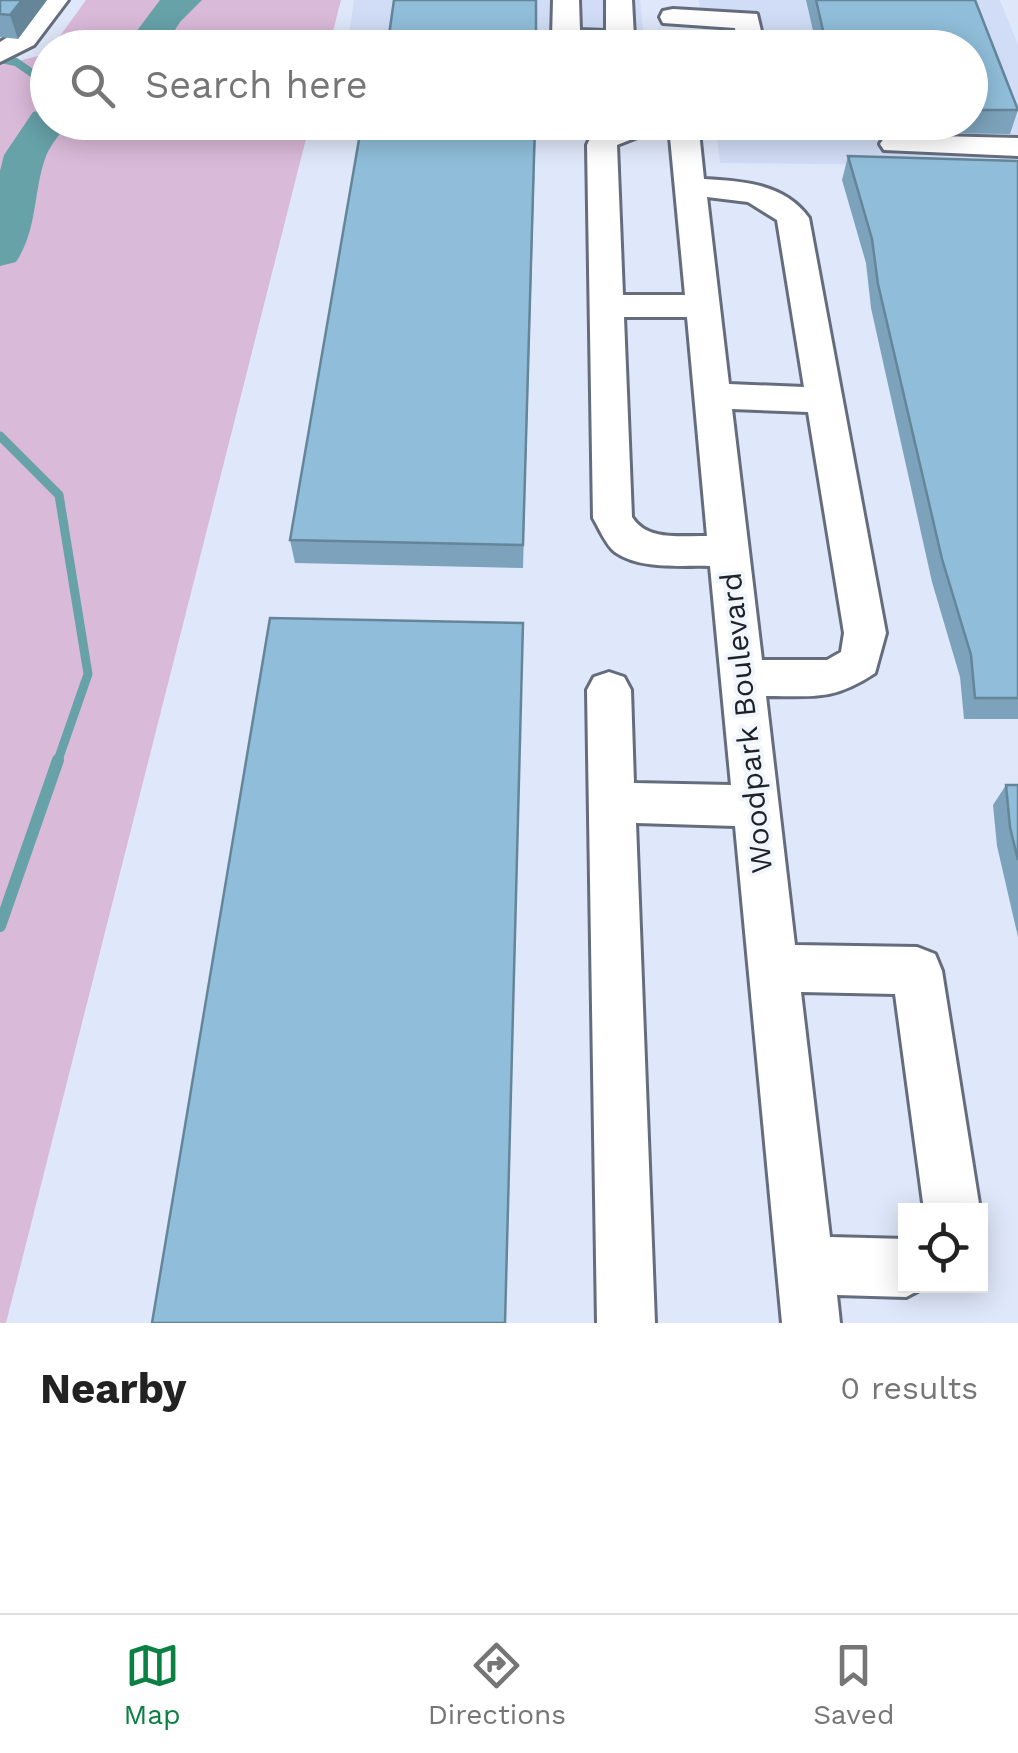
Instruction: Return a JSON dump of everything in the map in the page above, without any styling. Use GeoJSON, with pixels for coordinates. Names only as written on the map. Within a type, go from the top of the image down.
{"type":"FeatureCollection","features":[{"type":"Feature","properties":{"kind":"street"},"geometry":{"type":"LineString","coordinates":[[31,30],[55,0]]}},
{"type":"Feature","properties":{"kind":"street"},"geometry":{"type":"LineString","coordinates":[[566,0],[566,30]]}},
{"type":"Feature","properties":{"kind":"street"},"geometry":{"type":"LineString","coordinates":[[619,0],[623,30]]}},
{"type":"Feature","properties":{"kind":"street"},"geometry":{"type":"LineString","coordinates":[[672,9],[747,20],[748,30]]}},
{"type":"Feature","properties":{"kind":"street"},"geometry":{"type":"LineString","coordinates":[[0,54],[30,31]]}},
{"type":"Feature","properties":{"kind":"street"},"geometry":{"type":"LineString","coordinates":[[605,140],[613,518],[626,540],[647,550],[728,552]]}},
{"type":"Feature","properties":{"kind":"street","name":"Woodpark Boulevard"},"geometry":{"type":"LineString","coordinates":[[685,140],[811,1323]]}},
{"type":"Feature","properties":{"kind":"street"},"geometry":{"type":"LineString","coordinates":[[895,144],[1018,147]]}},
{"type":"Feature","properties":{"kind":"street"},"geometry":{"type":"LineString","coordinates":[[690,187],[751,192],[780,201],[793,218],[865,633],[860,661],[834,678],[742,678]]}},
{"type":"Feature","properties":{"kind":"street"},"geometry":{"type":"LineString","coordinates":[[607,306],[702,306]]}},
{"type":"Feature","properties":{"kind":"street"},"geometry":{"type":"LineString","coordinates":[[710,396],[825,400]]}},
{"type":"Feature","properties":{"kind":"street"},"geometry":{"type":"LineString","coordinates":[[610,690],[626,1323]]}},
{"type":"Feature","properties":{"kind":"street"},"geometry":{"type":"LineString","coordinates":[[614,802],[755,806]]}},
{"type":"Feature","properties":{"kind":"street"},"geometry":{"type":"LineString","coordinates":[[772,968],[918,971],[951,1203]]}},
{"type":"Feature","properties":{"kind":"street"},"geometry":{"type":"LineString","coordinates":[[802,1265],[898,1268]]}},
{"type":"Feature","properties":{"kind":"shaded area"},"geometry":{"type":"Polygon","coordinates":[[[86,0],[341,0],[333,30],[64,30],[86,0]]]}},
{"type":"Feature","properties":{"kind":"shaded area"},"geometry":{"type":"Polygon","coordinates":[[[354,0],[640,0],[643,30],[350,30],[354,0]]]}},
{"type":"Feature","properties":{"kind":"shaded area"},"geometry":{"type":"Polygon","coordinates":[[[699,0],[1000,0],[1018,45],[1018,166],[720,163],[717,140],[988,140],[988,30],[703,30],[699,0]]]}},
{"type":"Feature","properties":{"kind":"shaded area"},"geometry":{"type":"Polygon","coordinates":[[[30,58],[30,140],[306,140],[6,1323],[0,1323],[0,65],[30,58]]]}},
{"type":"Feature","properties":{"kind":"building"},"geometry":{"type":"Polygon","coordinates":[[[0,0],[22,0],[10,15],[0,14],[0,0]]]}},
{"type":"Feature","properties":{"kind":"building"},"geometry":{"type":"Polygon","coordinates":[[[394,0],[536,0],[536,30],[390,30],[394,0]]]}},
{"type":"Feature","properties":{"kind":"building"},"geometry":{"type":"Polygon","coordinates":[[[816,0],[975,0],[987,30],[823,30],[816,0]]]}},
{"type":"Feature","properties":{"kind":"building"},"geometry":{"type":"Polygon","coordinates":[[[988,33],[1018,110],[988,110],[988,33]]]}},
{"type":"Feature","properties":{"kind":"building"},"geometry":{"type":"Polygon","coordinates":[[[359,140],[534,140],[523,545],[290,540],[359,140]]]}},
{"type":"Feature","properties":{"kind":"building"},"geometry":{"type":"Polygon","coordinates":[[[848,156],[1018,161],[1018,698],[975,698],[971,655],[942,559],[878,284],[872,239],[848,156]]]}},
{"type":"Feature","properties":{"kind":"building"},"geometry":{"type":"Polygon","coordinates":[[[270,618],[523,623],[505,1323],[152,1323],[270,618]]]}},
{"type":"Feature","properties":{"kind":"building"},"geometry":{"type":"Polygon","coordinates":[[[1006,785],[1018,785],[1018,860],[1010,827],[1006,785]]]}},
{"type":"Feature","properties":{"kind":"waterway"},"geometry":{"type":"LineString","coordinates":[[155,30],[183,0]]}},
{"type":"Feature","properties":{"kind":"waterway"},"geometry":{"type":"LineString","coordinates":[[0,59],[16,62],[30,72]]}},
{"type":"Feature","properties":{"kind":"waterway"},"geometry":{"type":"LineString","coordinates":[[0,252],[8,233],[25,155],[35,140]]}},
{"type":"Feature","properties":{"kind":"waterway"},"geometry":{"type":"LineString","coordinates":[[0,436],[59,495],[88,674],[57,763]]}},
{"type":"Feature","properties":{"kind":"waterway"},"geometry":{"type":"LineString","coordinates":[[0,926],[58,760]]}}]}
